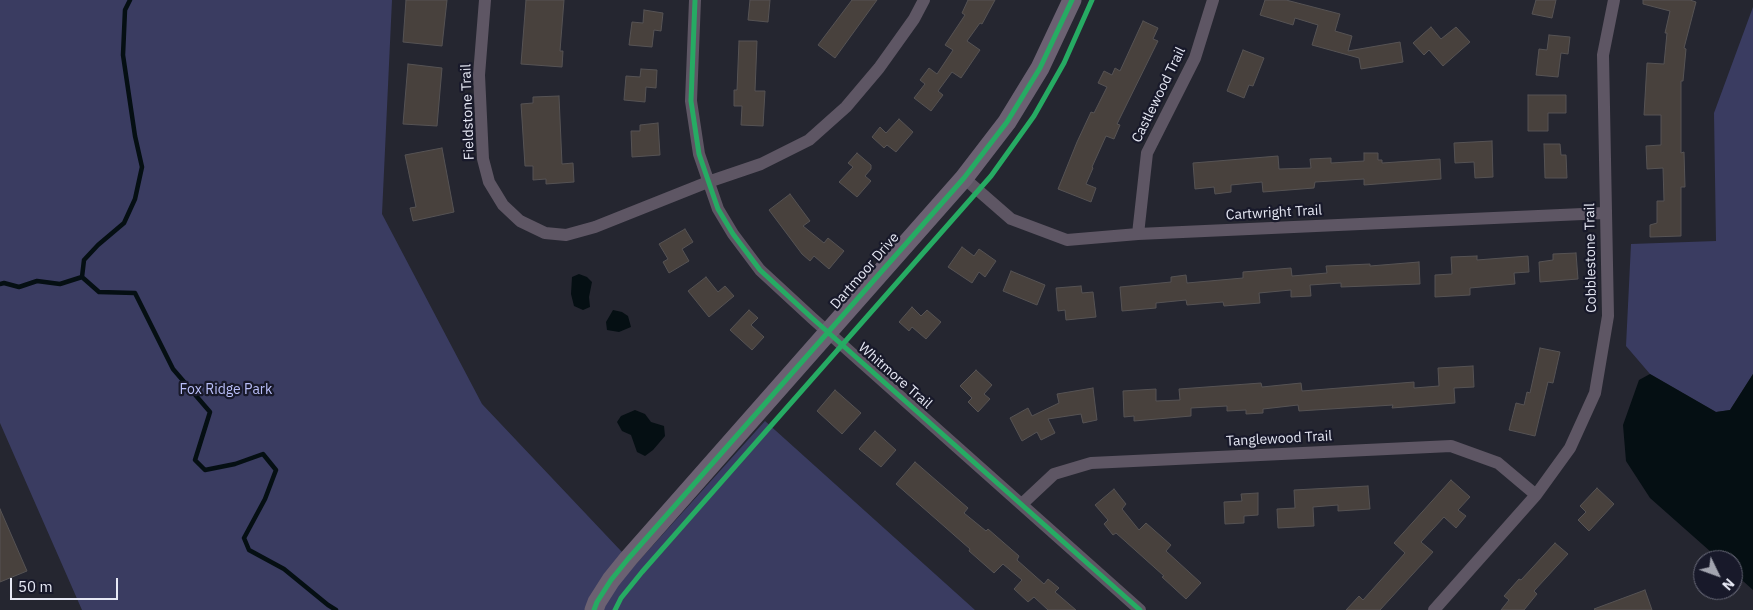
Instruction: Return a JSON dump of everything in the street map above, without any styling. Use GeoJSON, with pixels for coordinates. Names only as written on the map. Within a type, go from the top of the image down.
{"type":"FeatureCollection","features":[{"type":"Feature","properties":{"kind":"street","name":"Fieldstone Trail"},"geometry":{"type":"LineString","coordinates":[[485,0],[479,75],[483,159],[489,182],[503,205],[520,221],[545,233],[566,234],[595,227],[708,182],[761,164],[809,140],[846,106],[878,68],[914,19],[924,0]]}},
{"type":"Feature","properties":{"kind":"street","name":"Whitmore Trail"},"geometry":{"type":"LineString","coordinates":[[696,0],[691,101],[699,154],[718,209],[733,234],[760,270],[827,332],[1140,610]]}},
{"type":"Feature","properties":{"kind":"street","name":"Dartmoor Drive"},"geometry":{"type":"LineString","coordinates":[[594,610],[611,580],[964,178],[1012,114],[1040,68],[1072,0]]}},
{"type":"Feature","properties":{"kind":"street","name":"Castlewood Trail"},"geometry":{"type":"LineString","coordinates":[[1138,234],[1147,153],[1195,58],[1213,0]]}},
{"type":"Feature","properties":{"kind":"street","name":"Cobblestone Trail"},"geometry":{"type":"LineString","coordinates":[[1434,610],[1536,495],[1570,448],[1594,393],[1608,316],[1603,55],[1614,0]]}},
{"type":"Feature","properties":{"kind":"street","name":"Cartwright Trail"},"geometry":{"type":"LineString","coordinates":[[964,178],[1011,219],[1067,240],[1138,234],[1605,213]]}},
{"type":"Feature","properties":{"kind":"street","name":"Tanglewood Trail"},"geometry":{"type":"LineString","coordinates":[[1022,504],[1054,474],[1091,463],[1451,446],[1498,463],[1536,495]]}},
{"type":"Feature","properties":{"kind":"green space","name":"Fox Ridge Park"},"geometry":{"type":"Polygon","coordinates":[[[0,0],[392,0],[382,214],[482,404],[621,551],[636,564],[765,421],[975,610],[82,610],[0,423],[0,0]]]}},
{"type":"Feature","properties":{"kind":"green space"},"geometry":{"type":"Polygon","coordinates":[[[1753,7],[1753,374],[1730,410],[1716,412],[1650,374],[1626,346],[1631,244],[1716,241],[1714,113],[1753,7]]]}},
{"type":"Feature","properties":{"kind":"shaded area"},"geometry":{"type":"Polygon","coordinates":[[[579,274],[587,277],[592,282],[589,297],[590,307],[583,310],[574,306],[571,294],[572,277],[579,274]]]}},
{"type":"Feature","properties":{"kind":"shaded area"},"geometry":{"type":"Polygon","coordinates":[[[613,310],[628,316],[631,327],[619,332],[607,330],[606,322],[613,310]]]}},
{"type":"Feature","properties":{"kind":"shaded area"},"geometry":{"type":"Polygon","coordinates":[[[1650,374],[1716,412],[1730,410],[1753,374],[1753,590],[1743,581],[1743,550],[1709,550],[1650,498],[1626,461],[1623,425],[1639,380],[1650,374]]]}},
{"type":"Feature","properties":{"kind":"shaded area"},"geometry":{"type":"Polygon","coordinates":[[[635,410],[645,414],[651,422],[664,426],[665,436],[645,456],[637,452],[631,435],[622,431],[617,422],[621,416],[635,410]]]}},
{"type":"Feature","properties":{"kind":"building"},"geometry":{"type":"Polygon","coordinates":[[[406,0],[447,0],[442,46],[403,42],[406,0]]]}},
{"type":"Feature","properties":{"kind":"building"},"geometry":{"type":"Polygon","coordinates":[[[526,0],[564,0],[560,51],[563,51],[562,67],[521,64],[526,0]]]}},
{"type":"Feature","properties":{"kind":"building"},"geometry":{"type":"Polygon","coordinates":[[[750,0],[770,0],[768,22],[748,20],[750,0]]]}},
{"type":"Feature","properties":{"kind":"building"},"geometry":{"type":"Polygon","coordinates":[[[852,0],[877,0],[835,58],[818,45],[852,0]]]}},
{"type":"Feature","properties":{"kind":"building"},"geometry":{"type":"Polygon","coordinates":[[[968,0],[995,0],[982,24],[980,23],[967,41],[980,50],[961,78],[952,72],[938,91],[943,95],[931,111],[914,98],[925,84],[920,80],[929,68],[937,74],[953,50],[945,45],[965,15],[962,13],[968,0]]]}},
{"type":"Feature","properties":{"kind":"building"},"geometry":{"type":"Polygon","coordinates":[[[1265,0],[1286,0],[1340,14],[1335,31],[1352,36],[1348,51],[1400,42],[1403,62],[1361,69],[1359,58],[1312,45],[1318,25],[1295,18],[1293,25],[1260,15],[1265,0]]]}},
{"type":"Feature","properties":{"kind":"building"},"geometry":{"type":"Polygon","coordinates":[[[1536,0],[1556,0],[1552,18],[1532,14],[1536,0]]]}},
{"type":"Feature","properties":{"kind":"building"},"geometry":{"type":"Polygon","coordinates":[[[1643,0],[1690,0],[1696,2],[1684,48],[1686,49],[1683,81],[1681,81],[1681,153],[1684,152],[1685,187],[1681,187],[1681,236],[1650,237],[1650,225],[1657,223],[1657,201],[1664,201],[1663,168],[1647,169],[1646,146],[1661,145],[1661,115],[1644,115],[1647,63],[1664,64],[1667,33],[1665,33],[1670,11],[1643,4],[1643,0]]]}},
{"type":"Feature","properties":{"kind":"building"},"geometry":{"type":"Polygon","coordinates":[[[644,10],[663,13],[661,31],[654,30],[652,47],[629,45],[632,22],[643,23],[644,10]]]}},
{"type":"Feature","properties":{"kind":"building"},"geometry":{"type":"Polygon","coordinates":[[[1143,21],[1158,28],[1153,39],[1158,41],[1117,124],[1120,125],[1114,139],[1106,136],[1092,167],[1086,184],[1096,188],[1091,202],[1058,189],[1091,112],[1094,113],[1107,87],[1098,83],[1104,71],[1112,75],[1115,68],[1120,71],[1143,21]]]}},
{"type":"Feature","properties":{"kind":"building"},"geometry":{"type":"Polygon","coordinates":[[[1431,27],[1441,39],[1456,27],[1470,42],[1443,66],[1429,50],[1424,55],[1413,43],[1431,27]]]}},
{"type":"Feature","properties":{"kind":"building"},"geometry":{"type":"Polygon","coordinates":[[[1549,35],[1570,37],[1568,54],[1561,53],[1558,77],[1536,75],[1539,49],[1547,50],[1549,35]]]}},
{"type":"Feature","properties":{"kind":"building"},"geometry":{"type":"Polygon","coordinates":[[[739,41],[757,41],[755,91],[765,91],[763,126],[741,125],[742,106],[734,106],[734,90],[737,90],[739,41]]]}},
{"type":"Feature","properties":{"kind":"building"},"geometry":{"type":"Polygon","coordinates":[[[1243,50],[1264,58],[1253,86],[1249,85],[1244,98],[1227,91],[1243,50]]]}},
{"type":"Feature","properties":{"kind":"building"},"geometry":{"type":"Polygon","coordinates":[[[408,64],[442,68],[437,126],[403,124],[408,64]]]}},
{"type":"Feature","properties":{"kind":"building"},"geometry":{"type":"Polygon","coordinates":[[[641,69],[657,70],[656,88],[646,87],[645,102],[624,100],[626,76],[640,77],[641,69]]]}},
{"type":"Feature","properties":{"kind":"building"},"geometry":{"type":"Polygon","coordinates":[[[1528,95],[1566,95],[1566,113],[1548,113],[1548,131],[1528,131],[1528,95]]]}},
{"type":"Feature","properties":{"kind":"building"},"geometry":{"type":"Polygon","coordinates":[[[559,96],[562,164],[573,163],[574,182],[546,184],[546,179],[533,180],[533,166],[525,166],[521,104],[533,103],[533,97],[559,96]]]}},
{"type":"Feature","properties":{"kind":"building"},"geometry":{"type":"Polygon","coordinates":[[[899,119],[913,132],[896,152],[887,145],[884,148],[872,137],[880,127],[886,133],[899,119]]]}},
{"type":"Feature","properties":{"kind":"building"},"geometry":{"type":"Polygon","coordinates":[[[658,123],[660,155],[632,157],[631,131],[640,131],[640,125],[658,123]]]}},
{"type":"Feature","properties":{"kind":"building"},"geometry":{"type":"Polygon","coordinates":[[[1492,141],[1493,177],[1475,178],[1474,162],[1455,163],[1454,143],[1492,141]]]}},
{"type":"Feature","properties":{"kind":"building"},"geometry":{"type":"Polygon","coordinates":[[[1544,144],[1560,144],[1561,155],[1566,155],[1567,178],[1545,178],[1544,144]]]}},
{"type":"Feature","properties":{"kind":"building"},"geometry":{"type":"Polygon","coordinates":[[[442,148],[454,212],[413,221],[410,208],[416,207],[405,155],[442,148]]]}},
{"type":"Feature","properties":{"kind":"building"},"geometry":{"type":"Polygon","coordinates":[[[857,153],[871,165],[871,169],[865,176],[871,181],[857,197],[839,182],[853,167],[848,163],[857,153]]]}},
{"type":"Feature","properties":{"kind":"building"},"geometry":{"type":"Polygon","coordinates":[[[1364,153],[1378,153],[1378,160],[1382,160],[1382,163],[1440,159],[1441,179],[1364,185],[1364,179],[1315,182],[1314,188],[1263,192],[1262,182],[1231,185],[1231,192],[1215,194],[1214,187],[1195,189],[1193,163],[1278,156],[1279,169],[1311,168],[1310,159],[1331,158],[1331,163],[1364,161],[1364,153]]]}},
{"type":"Feature","properties":{"kind":"building"},"geometry":{"type":"Polygon","coordinates":[[[790,194],[810,221],[803,226],[824,243],[828,238],[844,251],[829,269],[814,256],[810,261],[802,254],[769,210],[790,194]]]}},
{"type":"Feature","properties":{"kind":"building"},"geometry":{"type":"Polygon","coordinates":[[[685,229],[693,242],[682,249],[689,261],[669,273],[663,262],[668,259],[659,244],[685,229]]]}},
{"type":"Feature","properties":{"kind":"building"},"geometry":{"type":"Polygon","coordinates":[[[962,247],[974,256],[979,249],[996,261],[985,277],[979,272],[972,283],[948,267],[962,247]]]}},
{"type":"Feature","properties":{"kind":"building"},"geometry":{"type":"Polygon","coordinates":[[[1576,253],[1578,279],[1540,282],[1539,262],[1553,260],[1553,254],[1576,253]]]}},
{"type":"Feature","properties":{"kind":"building"},"geometry":{"type":"Polygon","coordinates":[[[1477,256],[1477,260],[1528,256],[1529,272],[1514,273],[1515,284],[1470,288],[1470,295],[1435,297],[1435,275],[1452,274],[1451,257],[1477,256]]]}},
{"type":"Feature","properties":{"kind":"building"},"geometry":{"type":"Polygon","coordinates":[[[1419,262],[1420,284],[1341,287],[1341,283],[1310,285],[1311,296],[1291,297],[1291,290],[1259,293],[1260,303],[1224,306],[1223,302],[1187,305],[1186,300],[1156,303],[1156,308],[1122,311],[1120,287],[1171,282],[1171,277],[1186,275],[1187,283],[1243,278],[1243,272],[1291,268],[1292,276],[1327,273],[1326,266],[1370,264],[1370,266],[1419,262]]]}},
{"type":"Feature","properties":{"kind":"building"},"geometry":{"type":"Polygon","coordinates":[[[1011,271],[1045,285],[1037,305],[1003,291],[1011,271]]]}},
{"type":"Feature","properties":{"kind":"building"},"geometry":{"type":"Polygon","coordinates":[[[706,277],[718,292],[725,286],[734,296],[709,317],[688,291],[706,277]]]}},
{"type":"Feature","properties":{"kind":"building"},"geometry":{"type":"Polygon","coordinates":[[[1081,286],[1082,293],[1093,292],[1096,317],[1066,320],[1065,310],[1058,311],[1056,288],[1081,286]]]}},
{"type":"Feature","properties":{"kind":"building"},"geometry":{"type":"Polygon","coordinates":[[[912,307],[921,316],[927,310],[941,322],[926,339],[912,327],[909,331],[899,322],[912,307]]]}},
{"type":"Feature","properties":{"kind":"building"},"geometry":{"type":"Polygon","coordinates":[[[749,310],[758,318],[751,325],[764,337],[752,350],[730,330],[749,310]]]}},
{"type":"Feature","properties":{"kind":"building"},"geometry":{"type":"Polygon","coordinates":[[[1540,348],[1560,352],[1553,383],[1548,382],[1535,436],[1509,430],[1516,403],[1524,405],[1527,392],[1530,393],[1540,348]]]}},
{"type":"Feature","properties":{"kind":"building"},"geometry":{"type":"Polygon","coordinates":[[[1473,366],[1474,387],[1454,388],[1455,403],[1392,408],[1393,405],[1299,411],[1298,405],[1263,409],[1263,413],[1246,414],[1246,410],[1227,411],[1227,406],[1191,408],[1191,416],[1134,421],[1134,416],[1124,417],[1123,391],[1156,389],[1156,401],[1180,400],[1179,389],[1261,383],[1262,387],[1301,383],[1302,391],[1414,382],[1414,388],[1439,386],[1438,368],[1473,366]]]}},
{"type":"Feature","properties":{"kind":"building"},"geometry":{"type":"Polygon","coordinates":[[[976,370],[992,385],[984,394],[990,399],[978,412],[968,402],[972,398],[960,386],[976,370]]]}},
{"type":"Feature","properties":{"kind":"building"},"geometry":{"type":"Polygon","coordinates":[[[1093,388],[1097,420],[1083,423],[1081,414],[1048,419],[1055,433],[1041,440],[1037,432],[1022,441],[1010,418],[1028,408],[1032,416],[1059,403],[1057,394],[1093,388]]]}},
{"type":"Feature","properties":{"kind":"building"},"geometry":{"type":"Polygon","coordinates":[[[835,390],[861,413],[842,434],[817,411],[835,390]]]}},
{"type":"Feature","properties":{"kind":"building"},"geometry":{"type":"Polygon","coordinates":[[[875,431],[896,450],[881,467],[859,449],[875,431]]]}},
{"type":"Feature","properties":{"kind":"building"},"geometry":{"type":"Polygon","coordinates":[[[915,462],[968,508],[964,513],[986,531],[988,529],[1019,556],[1017,560],[1044,584],[1048,579],[1059,588],[1055,592],[1076,610],[1048,610],[1034,597],[1028,602],[1014,589],[1022,580],[1003,564],[994,573],[969,551],[970,549],[896,484],[915,462]]]}},
{"type":"Feature","properties":{"kind":"building"},"geometry":{"type":"Polygon","coordinates":[[[1451,480],[1470,497],[1458,510],[1466,516],[1456,528],[1444,517],[1421,542],[1433,552],[1380,610],[1346,610],[1359,596],[1363,600],[1405,553],[1394,543],[1451,480]]]}},
{"type":"Feature","properties":{"kind":"building"},"geometry":{"type":"Polygon","coordinates":[[[1368,486],[1370,509],[1338,511],[1338,505],[1313,507],[1314,526],[1278,528],[1277,509],[1295,508],[1294,490],[1368,486]]]}},
{"type":"Feature","properties":{"kind":"building"},"geometry":{"type":"Polygon","coordinates":[[[1597,488],[1614,504],[1589,531],[1578,520],[1586,512],[1580,506],[1597,488]]]}},
{"type":"Feature","properties":{"kind":"building"},"geometry":{"type":"Polygon","coordinates":[[[1114,489],[1126,504],[1122,509],[1139,530],[1146,523],[1171,545],[1166,551],[1201,583],[1186,599],[1162,577],[1164,576],[1116,533],[1113,535],[1104,524],[1108,520],[1095,505],[1114,489]]]}},
{"type":"Feature","properties":{"kind":"building"},"geometry":{"type":"Polygon","coordinates":[[[1258,493],[1258,515],[1244,516],[1244,523],[1225,524],[1224,502],[1242,501],[1241,494],[1258,493]]]}},
{"type":"Feature","properties":{"kind":"building"},"geometry":{"type":"Polygon","coordinates":[[[0,509],[27,571],[0,582],[0,509]]]}},
{"type":"Feature","properties":{"kind":"building"},"geometry":{"type":"Polygon","coordinates":[[[1555,543],[1568,554],[1534,591],[1537,594],[1524,610],[1501,610],[1509,600],[1504,596],[1555,543]]]}},
{"type":"Feature","properties":{"kind":"building"},"geometry":{"type":"Polygon","coordinates":[[[1645,590],[1652,610],[1594,609],[1645,590]]]}},
{"type":"Feature","properties":{"kind":"waterway"},"geometry":{"type":"LineString","coordinates":[[130,0],[125,10],[123,55],[135,136],[142,167],[135,199],[124,223],[98,245],[84,260],[82,277],[99,292],[135,293],[173,369],[210,412],[195,460],[205,470],[235,464],[263,454],[276,470],[265,499],[244,538],[249,550],[284,569],[336,610]]}},
{"type":"Feature","properties":{"kind":"waterway"},"geometry":{"type":"LineString","coordinates":[[0,284],[4,283],[19,287],[37,281],[60,284],[82,277]]}},
{"type":"Feature","properties":{"kind":"cycle path"},"geometry":{"type":"LineString","coordinates":[[695,0],[691,101],[699,154],[718,209],[733,234],[760,270],[1140,610]]}},
{"type":"Feature","properties":{"kind":"cycle path"},"geometry":{"type":"LineString","coordinates":[[594,610],[611,580],[628,559],[964,178],[1007,122],[1040,68],[1072,0]]}},
{"type":"Feature","properties":{"kind":"cycle path"},"geometry":{"type":"LineString","coordinates":[[615,610],[621,598],[642,572],[991,176],[1034,116],[1064,63],[1092,0]]}}]}
